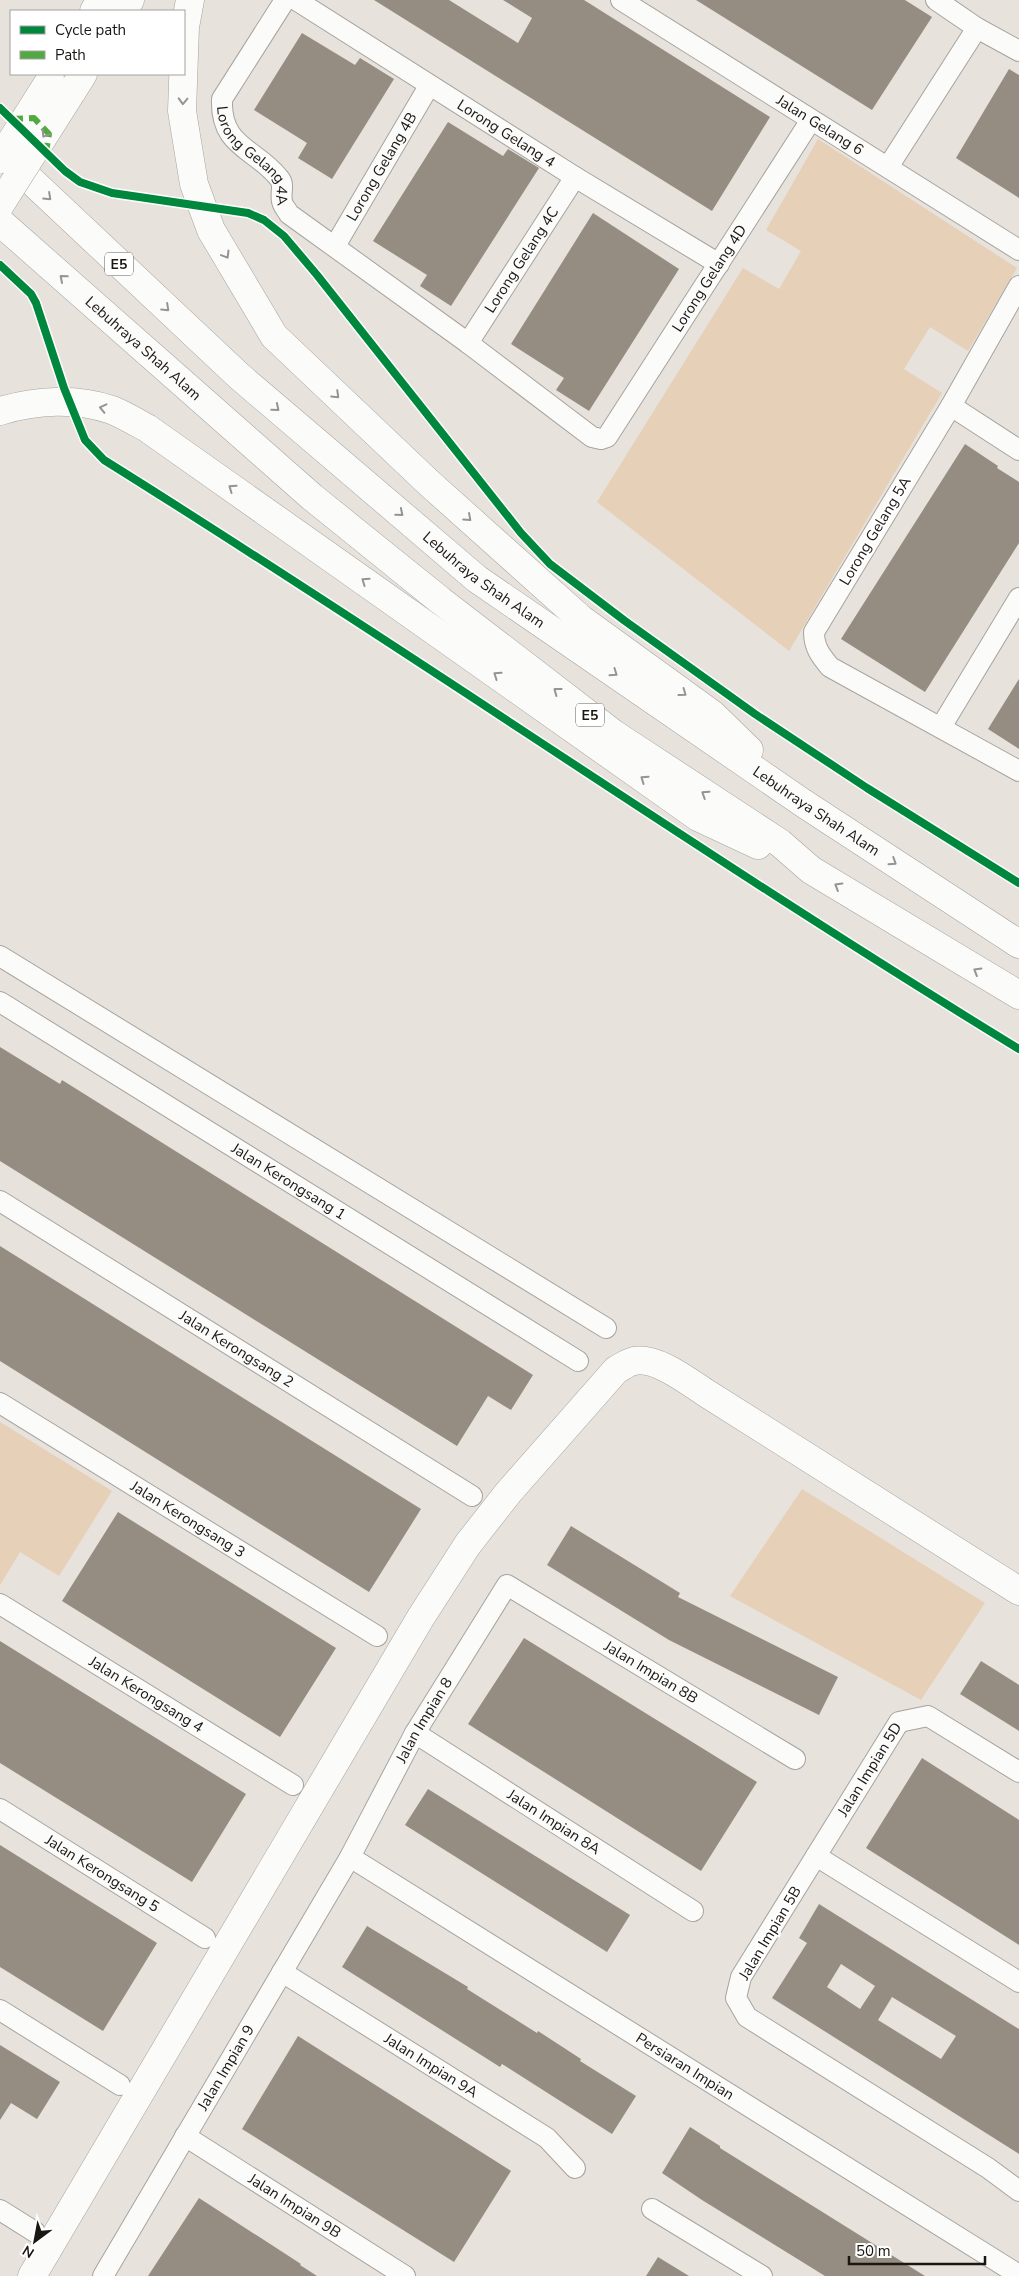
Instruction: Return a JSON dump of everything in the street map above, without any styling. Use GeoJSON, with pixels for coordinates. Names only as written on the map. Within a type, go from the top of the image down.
{"type":"FeatureCollection","features":[{"type":"Feature","properties":{"kind":"main road"},"geometry":{"type":"LineString","coordinates":[[185,48],[190,0]]}},
{"type":"Feature","properties":{"kind":"main road"},"geometry":{"type":"LineString","coordinates":[[184,75],[182,111],[194,184],[211,230],[274,336],[429,483],[581,619],[712,714],[803,803]]}},
{"type":"Feature","properties":{"kind":"main road"},"geometry":{"type":"LineString","coordinates":[[0,159],[65,80]]}},
{"type":"Feature","properties":{"kind":"main road"},"geometry":{"type":"LineString","coordinates":[[0,205],[65,80]]}},
{"type":"Feature","properties":{"kind":"main road","name":"Lebuhraya Shah Alam"},"geometry":{"type":"LineString","coordinates":[[0,151],[239,376],[477,579],[803,803],[993,928],[1019,942]]}},
{"type":"Feature","properties":{"kind":"main road","name":"Lebuhraya Shah Alam"},"geometry":{"type":"LineString","coordinates":[[0,222],[312,497],[441,601],[614,734],[780,843],[812,870],[1019,995]]}},
{"type":"Feature","properties":{"kind":"main road"},"geometry":{"type":"LineString","coordinates":[[5,409],[48,401],[86,404],[113,410],[148,428],[698,817],[812,870]]}},
{"type":"Feature","properties":{"kind":"main road"},"geometry":{"type":"LineString","coordinates":[[32,2276],[421,1618],[468,1544],[502,1501],[616,1370],[635,1361],[650,1363],[673,1371],[706,1394],[1019,1591]]}},
{"type":"Feature","properties":{"kind":"street","name":"Lorong Gelang 4A"},"geometry":{"type":"LineString","coordinates":[[285,0],[222,99],[221,116],[225,127],[235,140],[280,179],[283,188],[282,202],[289,214],[468,343],[583,432],[601,439],[607,437]]}},
{"type":"Feature","properties":{"kind":"street","name":"Lorong Gelang 4"},"geometry":{"type":"LineString","coordinates":[[296,0],[429,86],[719,264]]}},
{"type":"Feature","properties":{"kind":"street","name":"Jalan Gelang 6"},"geometry":{"type":"LineString","coordinates":[[621,0],[1019,250]]}},
{"type":"Feature","properties":{"kind":"street"},"geometry":{"type":"LineString","coordinates":[[936,0],[977,28],[1019,51]]}},
{"type":"Feature","properties":{"kind":"street"},"geometry":{"type":"LineString","coordinates":[[888,167],[977,28]]}},
{"type":"Feature","properties":{"kind":"street","name":"Lorong Gelang 4B"},"geometry":{"type":"LineString","coordinates":[[334,246],[429,86]]}},
{"type":"Feature","properties":{"kind":"street","name":"Lorong Gelang 4D"},"geometry":{"type":"LineString","coordinates":[[607,437],[811,120]]}},
{"type":"Feature","properties":{"kind":"street","name":"Lorong Gelang 4C"},"geometry":{"type":"LineString","coordinates":[[468,343],[575,177]]}},
{"type":"Feature","properties":{"kind":"street","name":"Lorong Gelang 5A"},"geometry":{"type":"LineString","coordinates":[[1019,286],[951,406],[814,632],[814,642],[818,653],[830,667],[1019,771]]}},
{"type":"Feature","properties":{"kind":"street"},"geometry":{"type":"LineString","coordinates":[[951,406],[1019,450]]}},
{"type":"Feature","properties":{"kind":"street"},"geometry":{"type":"LineString","coordinates":[[941,727],[1019,598]]}},
{"type":"Feature","properties":{"kind":"street"},"geometry":{"type":"LineString","coordinates":[[0,956],[606,1328]]}},
{"type":"Feature","properties":{"kind":"street","name":"Jalan Kerongsang 1"},"geometry":{"type":"LineString","coordinates":[[0,1002],[578,1361]]}},
{"type":"Feature","properties":{"kind":"street","name":"Jalan Kerongsang 2"},"geometry":{"type":"LineString","coordinates":[[0,1201],[472,1496]]}},
{"type":"Feature","properties":{"kind":"street","name":"Jalan Kerongsang 3"},"geometry":{"type":"LineString","coordinates":[[0,1403],[377,1636]]}},
{"type":"Feature","properties":{"kind":"street","name":"Jalan Impian 8"},"geometry":{"type":"LineString","coordinates":[[350,1857],[415,1733],[506,1585]]}},
{"type":"Feature","properties":{"kind":"street","name":"Jalan Impian 8B"},"geometry":{"type":"LineString","coordinates":[[506,1585],[795,1759]]}},
{"type":"Feature","properties":{"kind":"street","name":"Jalan Kerongsang 4"},"geometry":{"type":"LineString","coordinates":[[0,1604],[293,1785]]}},
{"type":"Feature","properties":{"kind":"street","name":"Jalan Impian 5D"},"geometry":{"type":"LineString","coordinates":[[816,1856],[898,1722],[928,1716],[1019,1772]]}},
{"type":"Feature","properties":{"kind":"street","name":"Jalan Impian 8A"},"geometry":{"type":"LineString","coordinates":[[415,1733],[693,1911]]}},
{"type":"Feature","properties":{"kind":"street","name":"Jalan Kerongsang 5"},"geometry":{"type":"LineString","coordinates":[[0,1809],[205,1938]]}},
{"type":"Feature","properties":{"kind":"street"},"geometry":{"type":"LineString","coordinates":[[816,1856],[1019,1982]]}},
{"type":"Feature","properties":{"kind":"street","name":"Jalan Impian 5B"},"geometry":{"type":"LineString","coordinates":[[816,1856],[741,1977],[736,1998],[747,2017],[988,2168],[1019,2191]]}},
{"type":"Feature","properties":{"kind":"street","name":"Jalan Impian 9"},"geometry":{"type":"LineString","coordinates":[[103,2276],[350,1857]]}},
{"type":"Feature","properties":{"kind":"street","name":"Persiaran Impian"},"geometry":{"type":"LineString","coordinates":[[350,1857],[1019,2275]]}},
{"type":"Feature","properties":{"kind":"street","name":"Jalan Impian 9A"},"geometry":{"type":"LineString","coordinates":[[282,1972],[547,2138],[575,2168]]}},
{"type":"Feature","properties":{"kind":"street"},"geometry":{"type":"LineString","coordinates":[[0,2010],[120,2085]]}},
{"type":"Feature","properties":{"kind":"street","name":"Jalan Impian 9B"},"geometry":{"type":"LineString","coordinates":[[185,2136],[405,2276]]}},
{"type":"Feature","properties":{"kind":"street"},"geometry":{"type":"LineString","coordinates":[[652,2209],[762,2276]]}},
{"type":"Feature","properties":{"kind":"street"},"geometry":{"type":"LineString","coordinates":[[0,2210],[35,2232]]}},
{"type":"Feature","properties":{"kind":"shaded area"},"geometry":{"type":"Polygon","coordinates":[[[818,139],[1017,268],[968,351],[930,327],[904,369],[942,393],[789,651],[597,502],[743,268],[779,289],[801,251],[766,230],[818,139]]]}},
{"type":"Feature","properties":{"kind":"shaded area"},"geometry":{"type":"Polygon","coordinates":[[[0,1422],[112,1491],[59,1576],[20,1552],[0,1585],[0,1422]]]}},
{"type":"Feature","properties":{"kind":"shaded area"},"geometry":{"type":"Polygon","coordinates":[[[802,1489],[985,1603],[921,1700],[730,1596],[802,1489]]]}},
{"type":"Feature","properties":{"kind":"building"},"geometry":{"type":"Polygon","coordinates":[[[374,0],[449,0],[518,43],[532,18],[503,0],[584,0],[770,117],[712,211],[374,0]]]}},
{"type":"Feature","properties":{"kind":"building"},"geometry":{"type":"Polygon","coordinates":[[[696,0],[905,0],[932,17],[872,110],[696,0]]]}},
{"type":"Feature","properties":{"kind":"building"},"geometry":{"type":"Polygon","coordinates":[[[302,33],[355,65],[360,58],[394,79],[332,179],[298,158],[307,143],[254,110],[302,33]]]}},
{"type":"Feature","properties":{"kind":"building"},"geometry":{"type":"Polygon","coordinates":[[[1009,69],[1019,75],[1019,198],[956,158],[1009,69]]]}},
{"type":"Feature","properties":{"kind":"building"},"geometry":{"type":"Polygon","coordinates":[[[448,122],[503,156],[508,149],[539,168],[451,306],[420,286],[427,275],[373,241],[448,122]]]}},
{"type":"Feature","properties":{"kind":"building"},"geometry":{"type":"Polygon","coordinates":[[[593,213],[679,269],[589,411],[556,390],[564,378],[511,344],[593,213]]]}},
{"type":"Feature","properties":{"kind":"building"},"geometry":{"type":"Polygon","coordinates":[[[965,444],[1019,482],[1019,543],[925,692],[841,639],[965,444]]]}},
{"type":"Feature","properties":{"kind":"building"},"geometry":{"type":"Polygon","coordinates":[[[1019,679],[1019,749],[988,729],[1019,679]]]}},
{"type":"Feature","properties":{"kind":"building"},"geometry":{"type":"Polygon","coordinates":[[[0,1047],[60,1084],[62,1080],[533,1375],[511,1410],[488,1396],[457,1446],[0,1161],[0,1047]]]}},
{"type":"Feature","properties":{"kind":"building"},"geometry":{"type":"Polygon","coordinates":[[[0,1246],[421,1509],[369,1592],[0,1361],[0,1246]]]}},
{"type":"Feature","properties":{"kind":"building"},"geometry":{"type":"Polygon","coordinates":[[[118,1512],[336,1648],[280,1737],[62,1601],[118,1512]]]}},
{"type":"Feature","properties":{"kind":"building"},"geometry":{"type":"Polygon","coordinates":[[[571,1526],[680,1593],[678,1597],[838,1677],[819,1715],[669,1640],[547,1565],[571,1526]]]}},
{"type":"Feature","properties":{"kind":"building"},"geometry":{"type":"Polygon","coordinates":[[[524,1638],[757,1782],[701,1871],[468,1724],[524,1638]]]}},
{"type":"Feature","properties":{"kind":"building"},"geometry":{"type":"Polygon","coordinates":[[[0,1641],[246,1794],[192,1882],[0,1763],[0,1641]]]}},
{"type":"Feature","properties":{"kind":"building"},"geometry":{"type":"Polygon","coordinates":[[[981,1661],[1019,1685],[1019,1731],[960,1694],[981,1661]]]}},
{"type":"Feature","properties":{"kind":"building"},"geometry":{"type":"Polygon","coordinates":[[[922,1758],[1019,1820],[1019,1945],[866,1848],[922,1758]]]}},
{"type":"Feature","properties":{"kind":"building"},"geometry":{"type":"Polygon","coordinates":[[[428,1789],[630,1915],[607,1952],[405,1825],[428,1789]]]}},
{"type":"Feature","properties":{"kind":"building"},"geometry":{"type":"Polygon","coordinates":[[[0,1845],[157,1943],[103,2031],[0,1967],[0,1845]]]}},
{"type":"Feature","properties":{"kind":"building"},"geometry":{"type":"Polygon","coordinates":[[[819,1904],[1019,2029],[1019,2154],[772,1998],[807,1943],[799,1938],[819,1904]],[[841,1964],[827,1987],[860,2009],[875,1986],[841,1964]],[[892,1997],[878,2020],[941,2059],[956,2036],[892,1997]]]}},
{"type":"Feature","properties":{"kind":"building"},"geometry":{"type":"Polygon","coordinates":[[[367,1926],[468,1987],[467,1989],[537,2033],[538,2031],[581,2059],[580,2061],[636,2096],[612,2134],[502,2064],[500,2067],[342,1967],[367,1926]]]}},
{"type":"Feature","properties":{"kind":"building"},"geometry":{"type":"Polygon","coordinates":[[[298,2036],[511,2171],[454,2262],[242,2129],[298,2036]]]}},
{"type":"Feature","properties":{"kind":"building"},"geometry":{"type":"Polygon","coordinates":[[[0,2045],[60,2082],[37,2119],[11,2103],[0,2120],[0,2045]]]}},
{"type":"Feature","properties":{"kind":"building"},"geometry":{"type":"Polygon","coordinates":[[[690,2127],[720,2146],[720,2148],[925,2276],[825,2276],[702,2200],[662,2173],[690,2127]]]}},
{"type":"Feature","properties":{"kind":"building"},"geometry":{"type":"Polygon","coordinates":[[[199,2198],[301,2264],[317,2276],[148,2276],[199,2198]]]}},
{"type":"Feature","properties":{"kind":"building"},"geometry":{"type":"Polygon","coordinates":[[[658,2257],[689,2276],[646,2276],[658,2257]]]}},
{"type":"Feature","properties":{"kind":"marked path"},"geometry":{"type":"LineString","coordinates":[[11,119],[34,118],[49,134],[46,152]]}},
{"type":"Feature","properties":{"kind":"cycle path"},"geometry":{"type":"LineString","coordinates":[[0,108],[65,171],[80,182],[112,193],[248,213],[264,220],[284,236],[317,275],[521,533],[550,564],[625,621],[755,714],[867,788],[1019,883]]}},
{"type":"Feature","properties":{"kind":"cycle path"},"geometry":{"type":"LineString","coordinates":[[0,265],[31,294],[36,303],[64,388],[85,440],[104,460],[333,606],[674,830],[1019,1049]]}}]}
